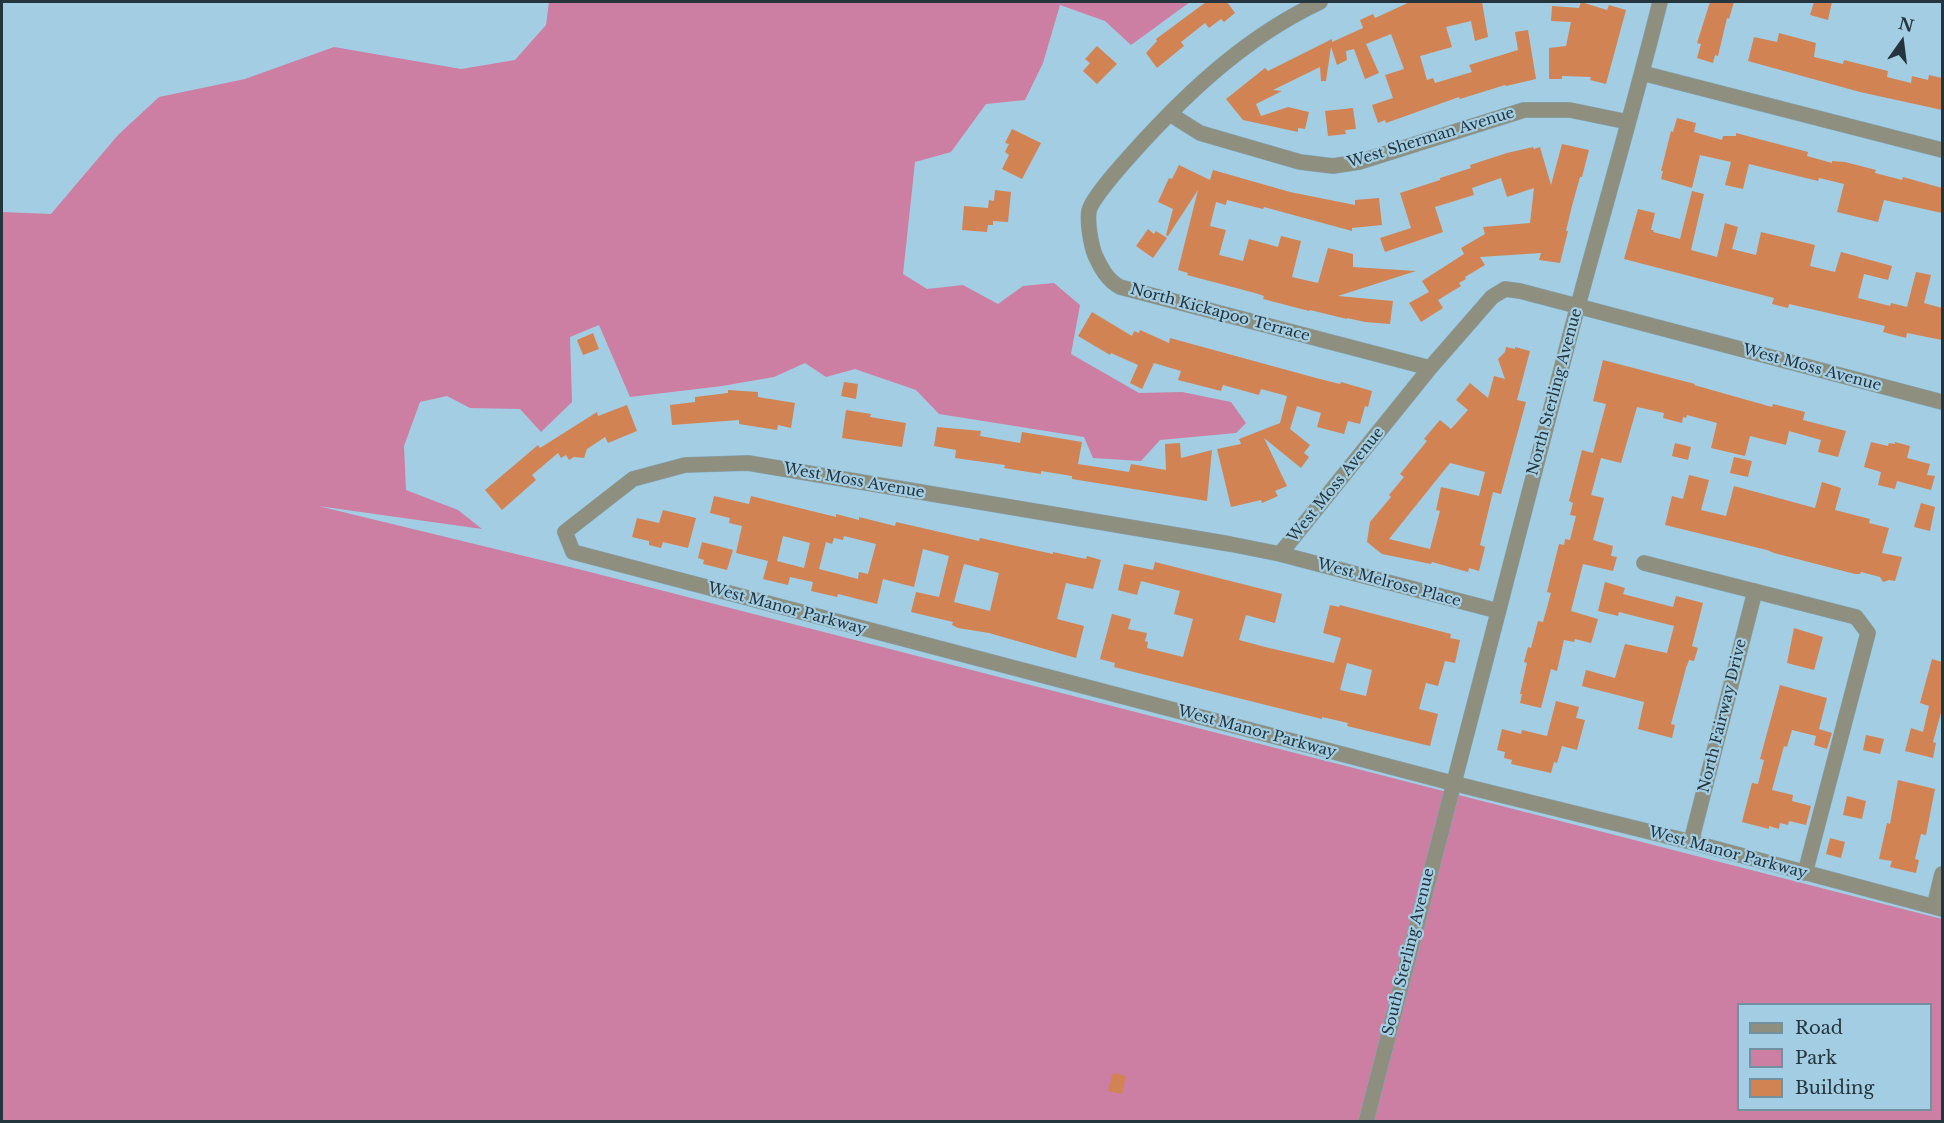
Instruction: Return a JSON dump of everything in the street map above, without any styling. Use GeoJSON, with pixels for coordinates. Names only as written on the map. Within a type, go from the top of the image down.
{"type":"FeatureCollection","features":[{"type":"Feature","properties":{"kind":"street","name":"North Kickapoo Terrace"},"geometry":{"type":"LineString","coordinates":[[1320,2],[1269,29],[1224,62],[1170,114],[1112,177],[1089,210],[1091,244],[1108,278],[1123,288],[1430,368]]}},
{"type":"Feature","properties":{"kind":"street","name":"North Sterling Avenue"},"geometry":{"type":"LineString","coordinates":[[1452,783],[1660,2]]}},
{"type":"Feature","properties":{"kind":"street"},"geometry":{"type":"LineString","coordinates":[[1642,73],[1942,150]]}},
{"type":"Feature","properties":{"kind":"street","name":"West Sherman Avenue"},"geometry":{"type":"LineString","coordinates":[[1170,114],[1200,133],[1300,162],[1333,166],[1359,162],[1524,110],[1570,110],[1628,122]]}},
{"type":"Feature","properties":{"kind":"street","name":"West Moss Avenue"},"geometry":{"type":"LineString","coordinates":[[573,552],[565,532],[633,479],[685,465],[748,463],[1281,554],[1430,368],[1492,297],[1505,289],[1520,291],[1942,402]]}},
{"type":"Feature","properties":{"kind":"street","name":"West Manor Parkway"},"geometry":{"type":"LineString","coordinates":[[573,552],[1938,908]]}},
{"type":"Feature","properties":{"kind":"street","name":"West Melrose Place"},"geometry":{"type":"LineString","coordinates":[[1281,554],[1497,611]]}},
{"type":"Feature","properties":{"kind":"street"},"geometry":{"type":"LineString","coordinates":[[1644,563],[1856,617],[1868,633],[1805,873]]}},
{"type":"Feature","properties":{"kind":"street","name":"North Fairway Drive"},"geometry":{"type":"LineString","coordinates":[[1691,842],[1755,591]]}},
{"type":"Feature","properties":{"kind":"street","name":"South Sterling Avenue"},"geometry":{"type":"LineString","coordinates":[[1366,1122],[1452,783]]}},
{"type":"Feature","properties":{"kind":"street"},"geometry":{"type":"LineString","coordinates":[[1938,908],[1942,874]]}},
{"type":"Feature","properties":{"kind":"green space"},"geometry":{"type":"Polygon","coordinates":[[[549,2],[1190,2],[1131,45],[1105,21],[1060,5],[1043,63],[1025,100],[986,104],[951,152],[915,162],[903,274],[927,289],[963,285],[998,304],[1023,286],[1054,283],[1080,305],[1071,354],[1139,393],[1182,392],[1231,402],[1246,423],[1236,433],[1160,440],[1141,461],[1093,458],[1084,437],[939,414],[916,390],[855,369],[826,377],[805,363],[774,377],[630,397],[599,325],[570,337],[572,402],[541,432],[520,409],[470,408],[447,396],[420,402],[404,446],[406,490],[458,510],[482,529],[318,506],[586,571],[1942,919],[1942,1121],[2,1121],[2,212],[51,214],[118,135],[159,97],[245,79],[334,47],[461,69],[515,60],[546,25],[549,2]]]}},
{"type":"Feature","properties":{"kind":"building"},"geometry":{"type":"Polygon","coordinates":[[[1206,2],[1227,2],[1235,13],[1224,22],[1221,19],[1209,28],[1205,23],[1181,42],[1184,46],[1157,68],[1146,53],[1157,41],[1156,39],[1206,2]]]}},
{"type":"Feature","properties":{"kind":"building"},"geometry":{"type":"Polygon","coordinates":[[[1410,2],[1482,2],[1488,37],[1475,41],[1471,21],[1446,27],[1452,47],[1420,56],[1427,80],[1433,78],[1435,83],[1472,72],[1469,65],[1518,50],[1515,32],[1528,30],[1536,79],[1505,85],[1460,99],[1459,97],[1386,123],[1385,120],[1378,123],[1372,105],[1393,98],[1385,75],[1404,69],[1391,34],[1366,44],[1379,73],[1365,79],[1354,49],[1346,51],[1347,60],[1337,65],[1331,47],[1326,81],[1321,81],[1320,67],[1273,90],[1282,91],[1256,104],[1261,116],[1288,107],[1309,112],[1305,129],[1298,128],[1298,132],[1243,120],[1226,99],[1265,68],[1268,71],[1332,39],[1332,42],[1363,28],[1360,20],[1373,14],[1375,18],[1410,2]]]}},
{"type":"Feature","properties":{"kind":"building"},"geometry":{"type":"Polygon","coordinates":[[[1581,2],[1607,10],[1609,5],[1626,10],[1606,84],[1590,80],[1591,77],[1562,76],[1562,79],[1549,79],[1549,48],[1566,46],[1571,22],[1551,21],[1552,6],[1579,8],[1581,2]]]}},
{"type":"Feature","properties":{"kind":"building"},"geometry":{"type":"Polygon","coordinates":[[[1710,2],[1734,2],[1729,19],[1727,18],[1718,56],[1715,55],[1713,63],[1697,58],[1701,44],[1697,43],[1710,2]]]}},
{"type":"Feature","properties":{"kind":"building"},"geometry":{"type":"Polygon","coordinates":[[[1814,2],[1832,2],[1828,20],[1810,15],[1814,2]]]}},
{"type":"Feature","properties":{"kind":"building"},"geometry":{"type":"Polygon","coordinates":[[[1779,33],[1816,43],[1814,57],[1843,64],[1844,60],[1888,71],[1887,77],[1911,83],[1912,76],[1928,80],[1929,75],[1942,78],[1942,110],[1860,92],[1748,61],[1754,37],[1777,42],[1779,33]]]}},
{"type":"Feature","properties":{"kind":"building"},"geometry":{"type":"Polygon","coordinates":[[[1097,46],[1117,64],[1097,84],[1083,71],[1090,63],[1085,59],[1097,46]]]}},
{"type":"Feature","properties":{"kind":"building"},"geometry":{"type":"Polygon","coordinates":[[[1353,108],[1356,129],[1345,130],[1346,134],[1328,136],[1325,111],[1353,108]]]}},
{"type":"Feature","properties":{"kind":"building"},"geometry":{"type":"Polygon","coordinates":[[[1677,118],[1696,123],[1694,132],[1722,140],[1723,136],[1736,136],[1736,133],[1808,152],[1807,156],[1832,163],[1832,161],[1845,162],[1876,170],[1875,173],[1902,180],[1903,177],[1942,188],[1942,213],[1884,200],[1878,222],[1837,212],[1844,184],[1819,178],[1818,181],[1749,164],[1743,189],[1725,185],[1731,162],[1700,155],[1692,188],[1661,179],[1671,131],[1673,132],[1677,118]]]}},
{"type":"Feature","properties":{"kind":"building"},"geometry":{"type":"Polygon","coordinates":[[[1012,129],[1041,143],[1022,179],[1002,169],[1009,155],[1005,152],[1009,144],[1005,143],[1012,129]]]}},
{"type":"Feature","properties":{"kind":"building"},"geometry":{"type":"Polygon","coordinates":[[[1562,144],[1589,150],[1572,206],[1560,263],[1539,260],[1541,253],[1480,257],[1485,265],[1465,277],[1466,279],[1459,283],[1461,286],[1438,300],[1443,308],[1421,322],[1409,303],[1429,292],[1422,281],[1464,254],[1461,248],[1485,234],[1483,227],[1530,223],[1534,188],[1507,197],[1501,178],[1472,188],[1474,195],[1435,207],[1443,232],[1385,252],[1380,238],[1411,228],[1400,193],[1471,168],[1470,165],[1533,147],[1534,149],[1540,147],[1551,185],[1562,144]]]}},
{"type":"Feature","properties":{"kind":"building"},"geometry":{"type":"Polygon","coordinates":[[[1179,165],[1210,180],[1213,170],[1290,192],[1355,205],[1355,200],[1379,198],[1382,225],[1352,228],[1352,231],[1264,207],[1263,209],[1227,200],[1226,205],[1216,202],[1210,226],[1226,230],[1219,255],[1243,261],[1249,239],[1278,247],[1281,236],[1301,241],[1292,277],[1318,283],[1328,248],[1353,254],[1353,267],[1416,271],[1338,296],[1393,301],[1390,324],[1365,322],[1309,311],[1263,299],[1264,296],[1187,275],[1188,273],[1178,270],[1198,190],[1168,236],[1166,235],[1173,209],[1158,202],[1169,178],[1172,179],[1179,165]]]}},
{"type":"Feature","properties":{"kind":"building"},"geometry":{"type":"Polygon","coordinates":[[[995,190],[1011,192],[1008,222],[993,221],[993,225],[988,225],[987,232],[962,230],[964,206],[988,208],[989,200],[994,201],[995,190]]]}},
{"type":"Feature","properties":{"kind":"building"},"geometry":{"type":"Polygon","coordinates":[[[1692,191],[1704,194],[1691,250],[1717,257],[1725,223],[1738,227],[1732,249],[1756,255],[1761,232],[1815,245],[1810,266],[1835,272],[1841,252],[1892,266],[1888,280],[1864,274],[1858,298],[1890,306],[1891,303],[1907,307],[1916,272],[1931,275],[1924,303],[1942,308],[1942,340],[1907,333],[1906,338],[1883,332],[1885,326],[1789,304],[1788,308],[1772,304],[1774,298],[1624,259],[1638,209],[1655,213],[1651,230],[1654,230],[1653,232],[1680,239],[1692,191]]]}},
{"type":"Feature","properties":{"kind":"building"},"geometry":{"type":"Polygon","coordinates":[[[1148,229],[1154,234],[1156,231],[1167,238],[1153,258],[1136,246],[1148,229]]]}},
{"type":"Feature","properties":{"kind":"building"},"geometry":{"type":"Polygon","coordinates":[[[1092,312],[1132,336],[1134,331],[1139,333],[1140,330],[1169,343],[1170,338],[1372,391],[1368,407],[1365,406],[1360,424],[1348,421],[1344,434],[1317,427],[1321,413],[1297,406],[1290,429],[1310,445],[1304,453],[1309,457],[1301,468],[1264,438],[1287,486],[1275,491],[1278,496],[1262,503],[1261,500],[1231,507],[1217,449],[1241,444],[1239,439],[1280,423],[1287,396],[1261,389],[1259,395],[1223,385],[1221,391],[1178,380],[1181,371],[1154,363],[1142,389],[1130,383],[1138,365],[1111,353],[1110,355],[1078,336],[1092,312]]]}},
{"type":"Feature","properties":{"kind":"building"},"geometry":{"type":"Polygon","coordinates":[[[593,333],[599,349],[583,355],[577,340],[593,333]]]}},
{"type":"Feature","properties":{"kind":"building"},"geometry":{"type":"Polygon","coordinates":[[[1506,347],[1530,351],[1517,400],[1526,402],[1501,494],[1493,492],[1480,545],[1485,547],[1479,571],[1469,568],[1468,572],[1432,562],[1431,564],[1382,554],[1367,542],[1370,522],[1391,497],[1389,495],[1404,477],[1400,474],[1427,441],[1424,439],[1440,420],[1451,429],[1468,410],[1456,400],[1470,383],[1488,398],[1494,376],[1505,379],[1498,359],[1505,352],[1506,347]],[[1450,463],[1389,539],[1430,549],[1440,511],[1436,510],[1441,487],[1479,496],[1485,472],[1450,463]]]}},
{"type":"Feature","properties":{"kind":"building"},"geometry":{"type":"Polygon","coordinates":[[[1603,360],[1772,407],[1773,404],[1805,412],[1803,420],[1846,431],[1838,457],[1818,452],[1821,440],[1789,431],[1786,445],[1750,436],[1745,456],[1711,448],[1717,423],[1687,415],[1686,418],[1683,417],[1682,423],[1663,418],[1664,413],[1637,407],[1621,463],[1601,458],[1591,495],[1604,498],[1593,540],[1613,546],[1611,556],[1617,557],[1613,571],[1583,564],[1571,611],[1598,619],[1593,637],[1591,643],[1575,639],[1574,642],[1564,640],[1557,671],[1551,669],[1541,708],[1520,703],[1527,663],[1524,662],[1528,647],[1531,648],[1538,621],[1543,622],[1551,593],[1547,592],[1559,544],[1564,545],[1565,539],[1570,540],[1576,516],[1570,515],[1573,503],[1569,501],[1582,450],[1593,453],[1606,404],[1593,401],[1603,360]]]}},
{"type":"Feature","properties":{"kind":"building"},"geometry":{"type":"Polygon","coordinates":[[[844,382],[858,384],[856,399],[841,396],[844,382]]]}},
{"type":"Feature","properties":{"kind":"building"},"geometry":{"type":"Polygon","coordinates":[[[728,390],[758,392],[758,397],[795,403],[791,428],[778,425],[777,430],[739,424],[739,420],[672,425],[670,405],[695,402],[695,397],[728,393],[728,390]]]}},
{"type":"Feature","properties":{"kind":"building"},"geometry":{"type":"Polygon","coordinates":[[[627,405],[637,431],[608,443],[605,437],[587,449],[584,458],[574,457],[569,460],[566,455],[561,458],[558,453],[532,475],[536,480],[502,510],[485,490],[538,445],[540,448],[597,412],[598,416],[627,405]]]}},
{"type":"Feature","properties":{"kind":"building"},"geometry":{"type":"Polygon","coordinates":[[[846,410],[906,423],[902,447],[842,438],[846,410]]]}},
{"type":"Feature","properties":{"kind":"building"},"geometry":{"type":"Polygon","coordinates":[[[937,427],[981,431],[980,436],[1020,443],[1022,432],[1082,442],[1078,464],[1129,472],[1131,464],[1166,470],[1165,444],[1180,443],[1181,458],[1212,450],[1207,501],[1072,479],[1072,476],[1041,471],[1041,474],[1004,468],[1005,465],[955,458],[956,450],[934,446],[937,427]]]}},
{"type":"Feature","properties":{"kind":"building"},"geometry":{"type":"Polygon","coordinates":[[[1871,442],[1888,446],[1889,443],[1895,444],[1895,442],[1910,446],[1907,458],[1930,464],[1927,475],[1935,476],[1931,490],[1897,481],[1895,489],[1878,485],[1881,472],[1864,467],[1871,442]]]}},
{"type":"Feature","properties":{"kind":"building"},"geometry":{"type":"Polygon","coordinates":[[[1675,443],[1691,447],[1688,460],[1672,456],[1675,443]]]}},
{"type":"Feature","properties":{"kind":"building"},"geometry":{"type":"Polygon","coordinates":[[[1734,457],[1752,461],[1748,477],[1730,473],[1734,457]]]}},
{"type":"Feature","properties":{"kind":"building"},"geometry":{"type":"Polygon","coordinates":[[[1689,475],[1709,480],[1701,510],[1726,516],[1734,486],[1815,508],[1822,482],[1841,488],[1835,510],[1870,519],[1869,523],[1889,528],[1882,553],[1902,557],[1895,581],[1883,582],[1880,577],[1861,572],[1855,574],[1665,525],[1672,496],[1683,499],[1689,475]]]}},
{"type":"Feature","properties":{"kind":"building"},"geometry":{"type":"Polygon","coordinates":[[[714,496],[749,504],[751,496],[836,517],[836,514],[859,520],[859,517],[895,526],[896,522],[979,541],[980,538],[1053,554],[1053,552],[1086,559],[1087,556],[1101,560],[1093,589],[1066,583],[1057,619],[1084,626],[1076,658],[989,633],[958,628],[952,625],[953,622],[911,612],[916,592],[939,597],[949,556],[923,549],[914,587],[883,579],[877,604],[838,594],[837,597],[811,591],[813,582],[790,577],[788,585],[763,579],[768,561],[736,553],[742,526],[729,523],[730,518],[710,513],[714,496]],[[783,536],[777,561],[804,568],[810,543],[783,536]],[[844,536],[843,540],[834,538],[832,544],[826,542],[819,569],[858,579],[859,572],[868,574],[876,544],[844,536]],[[964,564],[954,602],[990,611],[999,573],[964,564]]]}},
{"type":"Feature","properties":{"kind":"building"},"geometry":{"type":"Polygon","coordinates":[[[1921,503],[1935,507],[1930,531],[1914,527],[1921,503]]]}},
{"type":"Feature","properties":{"kind":"building"},"geometry":{"type":"Polygon","coordinates":[[[663,510],[696,518],[688,548],[663,542],[661,548],[649,545],[649,541],[632,537],[637,518],[659,523],[663,510]]]}},
{"type":"Feature","properties":{"kind":"building"},"geometry":{"type":"Polygon","coordinates":[[[702,542],[733,550],[727,570],[703,564],[704,560],[698,558],[702,542]]]}},
{"type":"Feature","properties":{"kind":"building"},"geometry":{"type":"Polygon","coordinates":[[[1155,562],[1282,594],[1275,623],[1246,615],[1239,640],[1334,663],[1341,638],[1323,633],[1330,605],[1339,607],[1340,605],[1451,634],[1450,638],[1460,640],[1455,663],[1445,661],[1438,686],[1426,683],[1419,709],[1438,714],[1430,746],[1347,726],[1348,723],[1322,717],[1322,719],[1114,667],[1115,663],[1100,659],[1112,614],[1131,619],[1128,629],[1147,633],[1145,641],[1148,642],[1147,648],[1183,657],[1193,619],[1174,614],[1180,591],[1141,581],[1137,595],[1118,590],[1124,564],[1153,570],[1155,562]],[[1347,663],[1340,690],[1366,696],[1372,670],[1347,663]]]}},
{"type":"Feature","properties":{"kind":"building"},"geometry":{"type":"Polygon","coordinates":[[[1605,582],[1625,588],[1623,594],[1673,607],[1676,596],[1703,603],[1692,646],[1698,648],[1694,661],[1689,660],[1686,668],[1671,724],[1675,725],[1672,738],[1638,729],[1644,702],[1582,686],[1586,670],[1615,678],[1625,644],[1667,653],[1674,626],[1619,612],[1618,616],[1598,611],[1605,582]]]}},
{"type":"Feature","properties":{"kind":"building"},"geometry":{"type":"Polygon","coordinates":[[[1794,628],[1823,637],[1814,670],[1787,663],[1794,628]]]}},
{"type":"Feature","properties":{"kind":"building"},"geometry":{"type":"Polygon","coordinates":[[[1932,659],[1942,662],[1942,709],[1933,742],[1936,743],[1933,758],[1905,751],[1911,728],[1923,732],[1929,706],[1920,703],[1932,659]]]}},
{"type":"Feature","properties":{"kind":"building"},"geometry":{"type":"Polygon","coordinates":[[[1780,685],[1827,698],[1819,729],[1832,733],[1827,749],[1814,745],[1816,736],[1792,730],[1787,747],[1784,746],[1772,790],[1793,795],[1792,801],[1811,806],[1806,825],[1789,821],[1788,825],[1780,823],[1779,829],[1769,826],[1769,829],[1742,822],[1752,783],[1758,784],[1764,760],[1760,759],[1780,685]]]}},
{"type":"Feature","properties":{"kind":"building"},"geometry":{"type":"Polygon","coordinates":[[[1556,701],[1579,707],[1576,718],[1585,720],[1577,750],[1562,746],[1551,773],[1511,764],[1512,760],[1504,758],[1505,752],[1497,750],[1502,729],[1521,734],[1522,730],[1547,736],[1556,701]]]}},
{"type":"Feature","properties":{"kind":"building"},"geometry":{"type":"Polygon","coordinates":[[[1866,735],[1884,739],[1880,754],[1863,750],[1866,735]]]}},
{"type":"Feature","properties":{"kind":"building"},"geometry":{"type":"Polygon","coordinates":[[[1898,780],[1935,789],[1926,835],[1921,834],[1915,859],[1919,860],[1916,873],[1890,867],[1892,861],[1879,859],[1887,823],[1890,824],[1898,780]]]}},
{"type":"Feature","properties":{"kind":"building"},"geometry":{"type":"Polygon","coordinates":[[[1847,796],[1866,801],[1862,819],[1843,815],[1847,796]]]}},
{"type":"Feature","properties":{"kind":"building"},"geometry":{"type":"Polygon","coordinates":[[[1830,838],[1845,842],[1841,858],[1826,854],[1830,838]]]}},
{"type":"Feature","properties":{"kind":"building"},"geometry":{"type":"Polygon","coordinates":[[[1113,1073],[1126,1076],[1122,1094],[1108,1091],[1113,1073]]]}}]}
